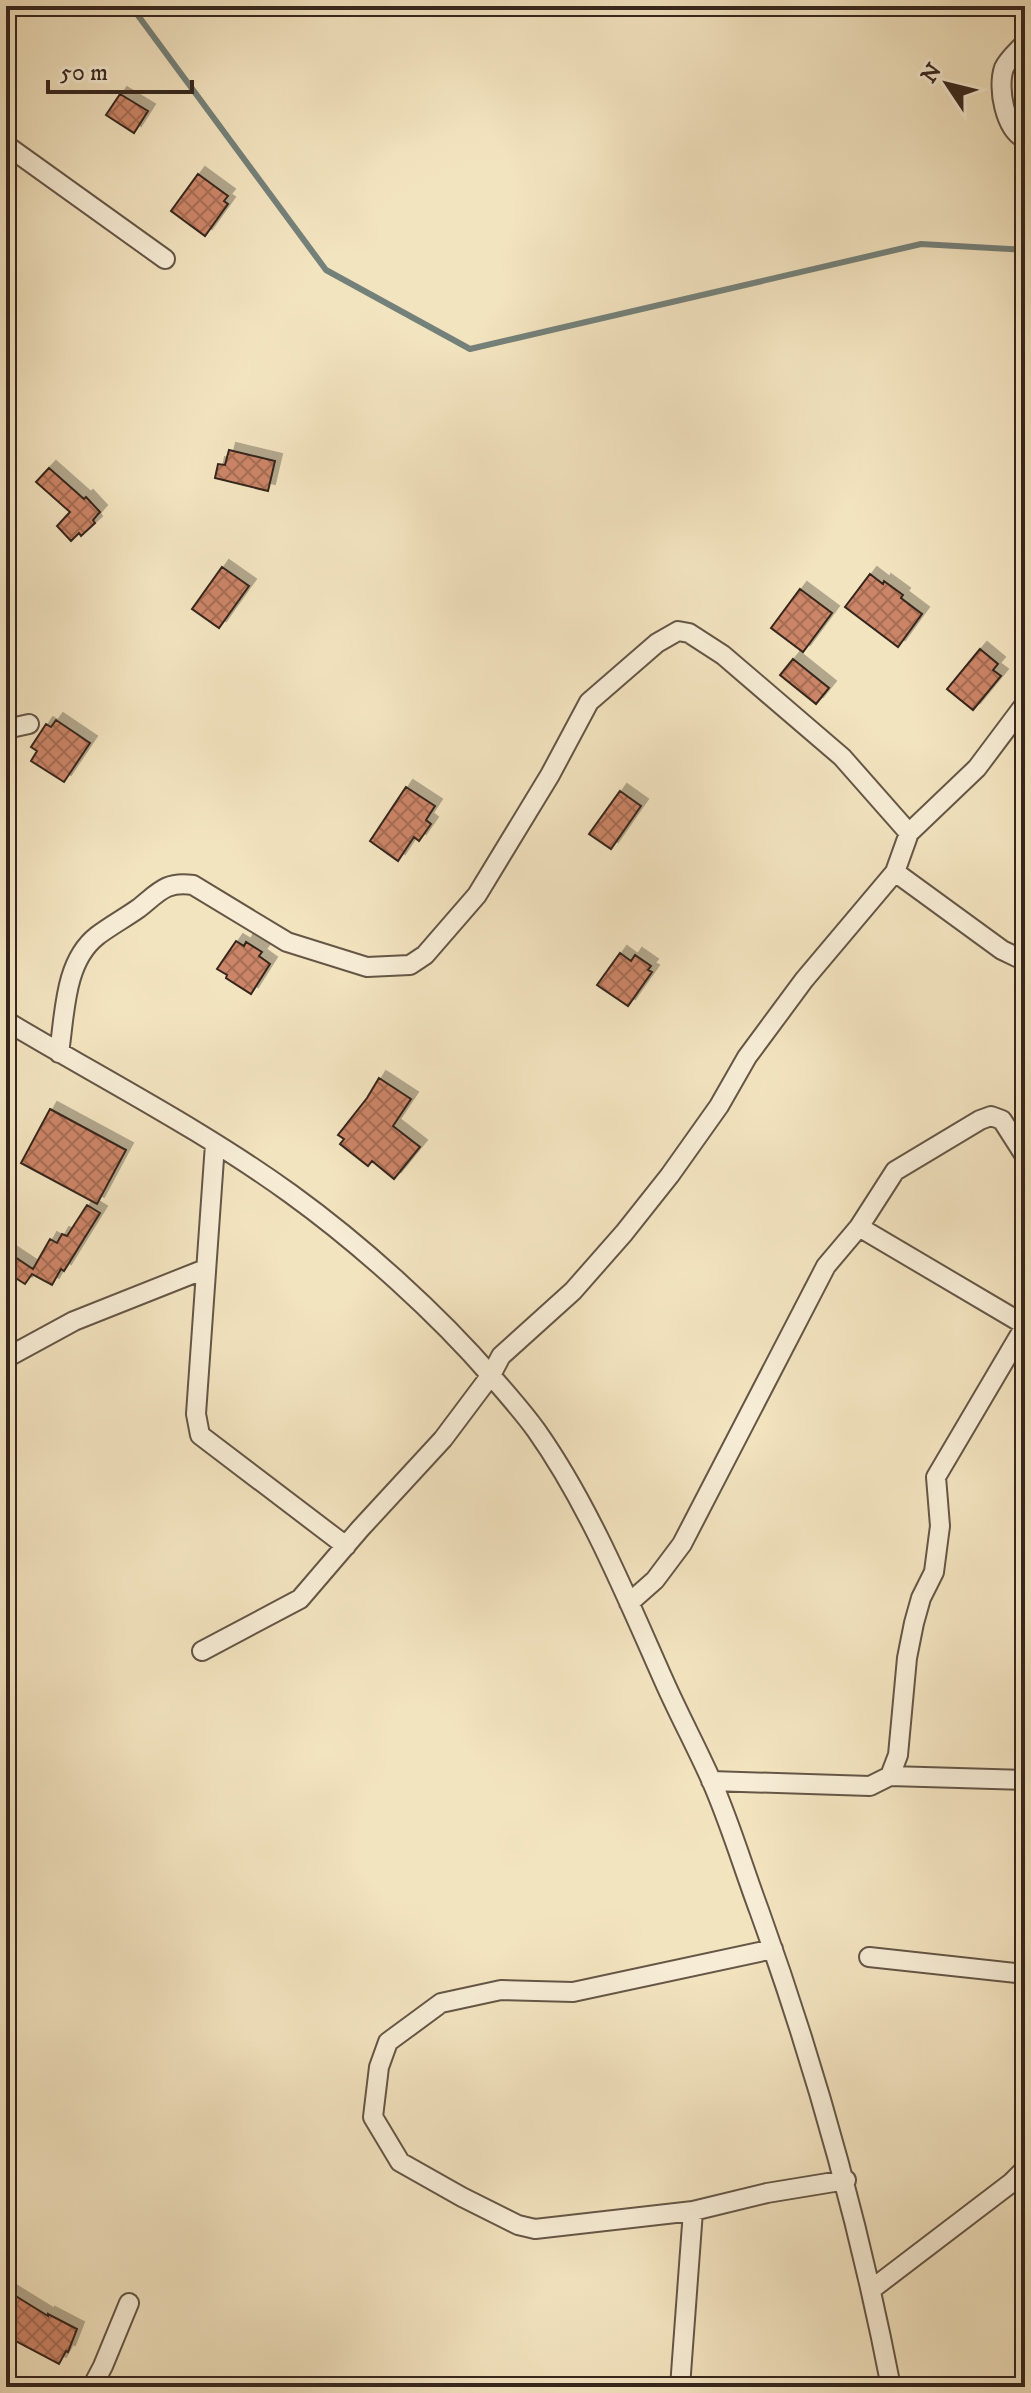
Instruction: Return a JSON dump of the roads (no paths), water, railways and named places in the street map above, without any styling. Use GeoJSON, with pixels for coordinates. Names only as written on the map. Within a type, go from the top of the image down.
{"type":"FeatureCollection","features":[{"type":"Feature","properties":{"kind":"street"},"geometry":{"type":"LineString","coordinates":[[1025,43],[1005,67],[1000,92],[1005,112],[1018,136],[1025,139]]}},
{"type":"Feature","properties":{"kind":"street"},"geometry":{"type":"LineString","coordinates":[[6,145],[165,259]]}},
{"type":"Feature","properties":{"kind":"street"},"geometry":{"type":"LineString","coordinates":[[59,1053],[72,973],[81,952],[96,937],[176,882],[193,885],[287,942],[367,967],[410,965],[437,942],[477,895],[550,775],[589,702],[657,643],[678,631],[689,633],[723,655],[842,757],[909,833]]}},
{"type":"Feature","properties":{"kind":"street"},"geometry":{"type":"LineString","coordinates":[[202,1651],[300,1599],[443,1439],[491,1375],[501,1356],[573,1291],[633,1222],[719,1106],[747,1057],[804,980],[895,872],[909,833],[977,768],[1025,704]]}},
{"type":"Feature","properties":{"kind":"street"},"geometry":{"type":"LineString","coordinates":[[6,729],[29,724]]}},
{"type":"Feature","properties":{"kind":"street"},"geometry":{"type":"LineString","coordinates":[[895,872],[1002,950],[1025,961]]}},
{"type":"Feature","properties":{"kind":"street"},"geometry":{"type":"LineString","coordinates":[[6,1021],[215,1144],[291,1194],[345,1236],[430,1312],[491,1375],[536,1429],[573,1489],[711,1781],[799,2024],[846,2180],[891,2387]]}},
{"type":"Feature","properties":{"kind":"street"},"geometry":{"type":"LineString","coordinates":[[629,1603],[655,1580],[682,1544],[826,1266],[859,1227],[895,1171],[991,1116],[1002,1120],[1025,1156]]}},
{"type":"Feature","properties":{"kind":"street"},"geometry":{"type":"LineString","coordinates":[[215,1144],[196,1414],[200,1435],[346,1546]]}},
{"type":"Feature","properties":{"kind":"street"},"geometry":{"type":"LineString","coordinates":[[859,1227],[1025,1326],[936,1477],[940,1526],[934,1572],[921,1598],[912,1634],[898,1755],[890,1776]]}},
{"type":"Feature","properties":{"kind":"street"},"geometry":{"type":"LineString","coordinates":[[6,1358],[74,1321],[205,1269]]}},
{"type":"Feature","properties":{"kind":"street"},"geometry":{"type":"LineString","coordinates":[[711,1781],[870,1786],[890,1776],[1025,1780]]}},
{"type":"Feature","properties":{"kind":"street"},"geometry":{"type":"LineString","coordinates":[[773,1949],[573,1992],[501,1990],[441,2003],[388,2042],[379,2067],[373,2117],[400,2162],[518,2225],[535,2229],[693,2211],[767,2193],[846,2180]]}},
{"type":"Feature","properties":{"kind":"street"},"geometry":{"type":"LineString","coordinates":[[869,1957],[1025,1974]]}},
{"type":"Feature","properties":{"kind":"street"},"geometry":{"type":"LineString","coordinates":[[872,2289],[1018,2189],[1025,2169]]}},
{"type":"Feature","properties":{"kind":"street"},"geometry":{"type":"LineString","coordinates":[[680,2387],[693,2211]]}},
{"type":"Feature","properties":{"kind":"street"},"geometry":{"type":"LineString","coordinates":[[92,2387],[129,2303]]}},
{"type":"Feature","properties":{"kind":"waterway"},"geometry":{"type":"LineString","coordinates":[[131,6],[326,270],[470,349],[921,244],[1025,250]]}}]}
